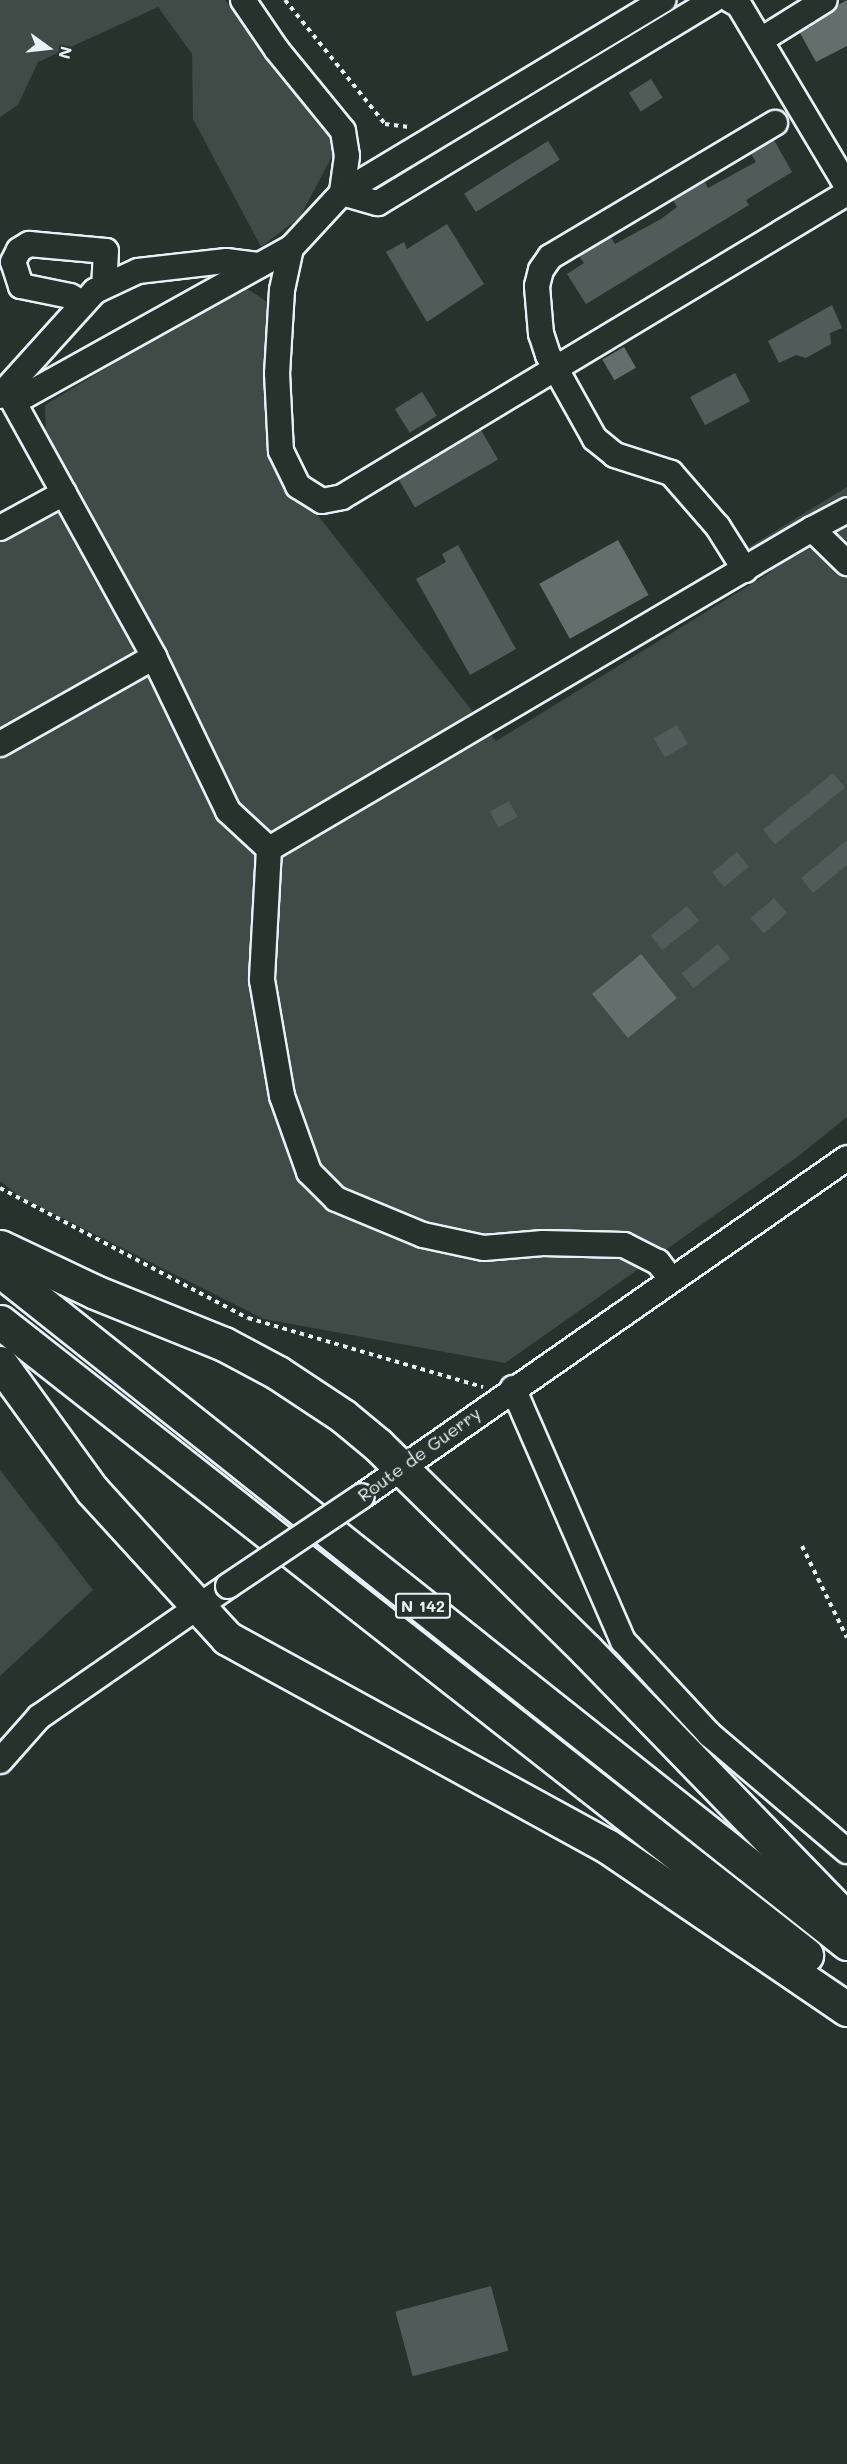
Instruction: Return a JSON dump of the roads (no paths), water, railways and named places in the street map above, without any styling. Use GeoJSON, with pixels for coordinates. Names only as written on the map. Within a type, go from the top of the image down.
{"type":"FeatureCollection","features":[{"type":"Feature","properties":{"kind":"highway"},"geometry":{"type":"LineString","coordinates":[[0,1247],[95,1292],[224,1344],[278,1373],[343,1416],[399,1467],[586,1650],[847,1919]]}},
{"type":"Feature","properties":{"kind":"highway","name":"N 142"},"geometry":{"type":"LineString","coordinates":[[0,1270],[847,1943]]}},
{"type":"Feature","properties":{"kind":"highway","name":"N 142"},"geometry":{"type":"LineString","coordinates":[[0,1322],[847,1988]]}},
{"type":"Feature","properties":{"kind":"highway"},"geometry":{"type":"LineString","coordinates":[[0,1364],[92,1490],[226,1638],[606,1846],[847,2009]]}},
{"type":"Feature","properties":{"kind":"street"},"geometry":{"type":"LineString","coordinates":[[243,0],[277,50],[343,131],[347,156],[342,193]]}},
{"type":"Feature","properties":{"kind":"street"},"geometry":{"type":"LineString","coordinates":[[7,397],[291,248],[342,193],[663,0]]}},
{"type":"Feature","properties":{"kind":"street"},"geometry":{"type":"LineString","coordinates":[[342,193],[378,203],[387,199],[713,0]]}},
{"type":"Feature","properties":{"kind":"street"},"geometry":{"type":"LineString","coordinates":[[730,0],[740,5],[847,186]]}},
{"type":"Feature","properties":{"kind":"street"},"geometry":{"type":"LineString","coordinates":[[761,40],[825,0]]}},
{"type":"Feature","properties":{"kind":"street"},"geometry":{"type":"LineString","coordinates":[[745,570],[718,527],[670,472],[615,455],[595,439],[555,368],[541,334],[537,286],[541,270],[550,257],[775,123]]}},
{"type":"Feature","properties":{"kind":"street"},"geometry":{"type":"LineString","coordinates":[[291,248],[282,290],[277,373],[281,451],[298,486],[322,501],[342,497],[847,193]]}},
{"type":"Feature","properties":{"kind":"street"},"geometry":{"type":"LineString","coordinates":[[82,303],[70,296],[21,286],[13,262],[19,250],[29,244],[106,251],[104,286]]}},
{"type":"Feature","properties":{"kind":"street"},"geometry":{"type":"LineString","coordinates":[[7,397],[54,332],[82,303],[104,286],[138,271],[226,261],[260,265]]}},
{"type":"Feature","properties":{"kind":"street"},"geometry":{"type":"LineString","coordinates":[[7,397],[64,493],[154,657],[228,811],[269,849]]}},
{"type":"Feature","properties":{"kind":"street"},"geometry":{"type":"LineString","coordinates":[[0,528],[64,493]]}},
{"type":"Feature","properties":{"kind":"street"},"geometry":{"type":"LineString","coordinates":[[269,849],[847,510]]}},
{"type":"Feature","properties":{"kind":"street"},"geometry":{"type":"LineString","coordinates":[[813,529],[847,563]]}},
{"type":"Feature","properties":{"kind":"street"},"geometry":{"type":"LineString","coordinates":[[0,744],[154,657]]}},
{"type":"Feature","properties":{"kind":"street"},"geometry":{"type":"LineString","coordinates":[[269,849],[262,980],[282,1096],[309,1172],[336,1199],[423,1235],[484,1248],[543,1243],[624,1245],[658,1262],[670,1279]]}},
{"type":"Feature","properties":{"kind":"street","name":"Route de Guerry"},"geometry":{"type":"LineString","coordinates":[[0,1761],[39,1718],[847,1158]]}},
{"type":"Feature","properties":{"kind":"street"},"geometry":{"type":"LineString","coordinates":[[508,1391],[623,1641],[709,1734],[847,1851]]}},
{"type":"Feature","properties":{"kind":"street"},"geometry":{"type":"LineString","coordinates":[[0,1743],[39,1718]]}}]}
